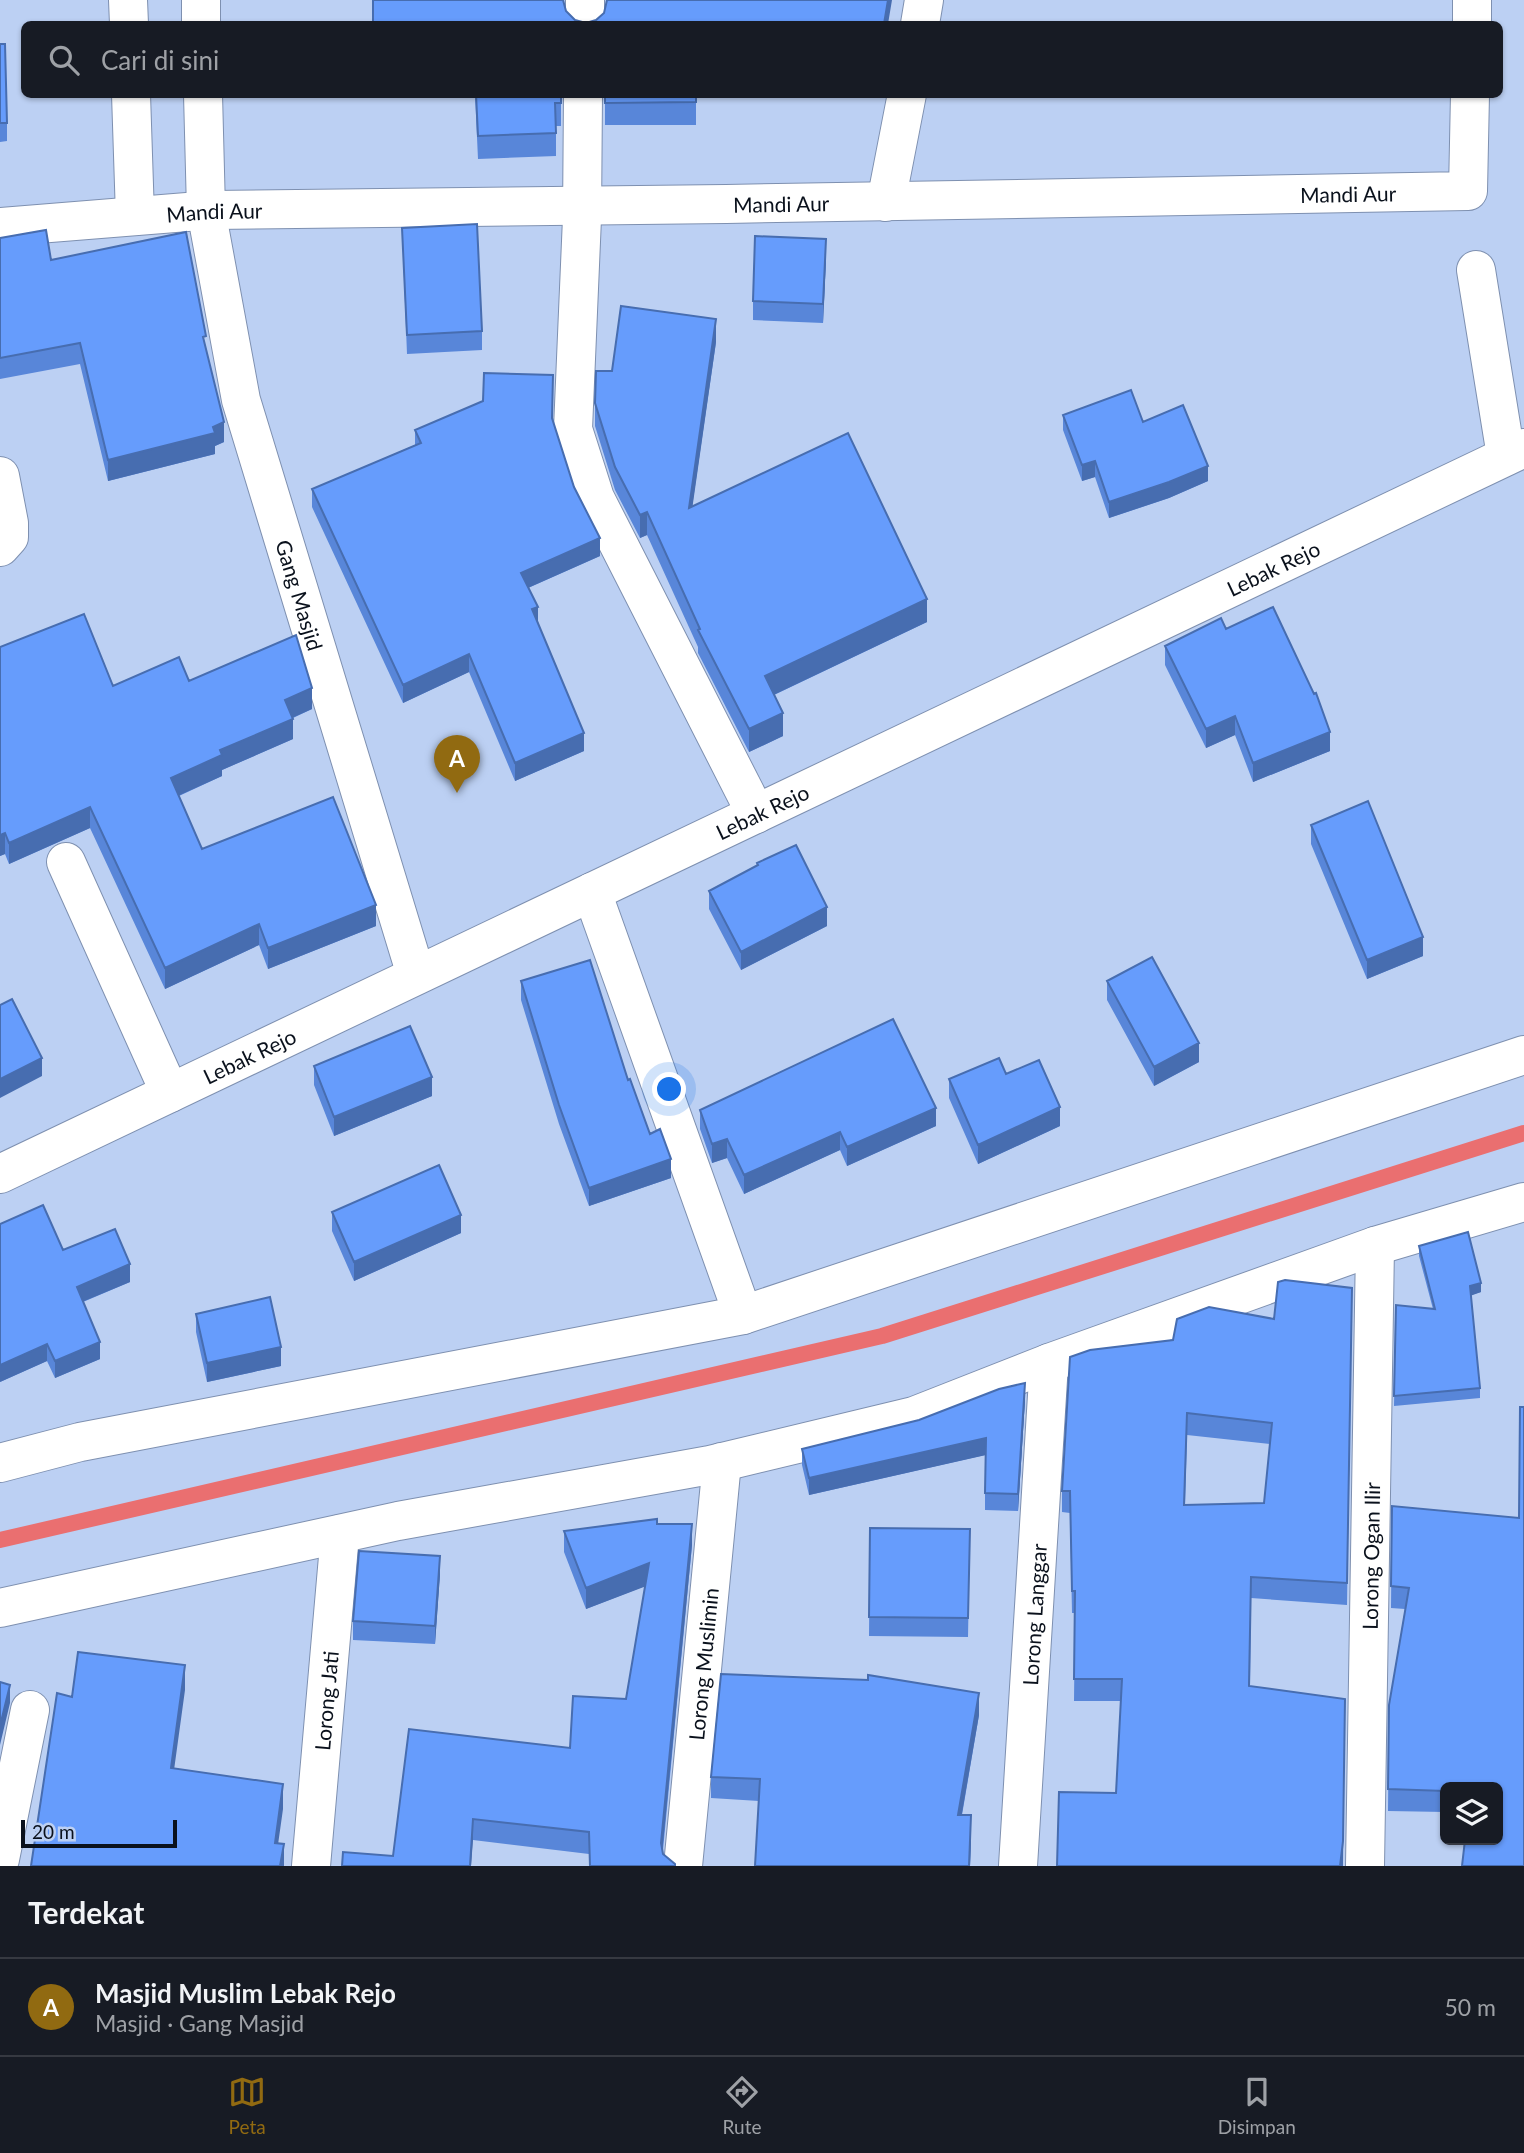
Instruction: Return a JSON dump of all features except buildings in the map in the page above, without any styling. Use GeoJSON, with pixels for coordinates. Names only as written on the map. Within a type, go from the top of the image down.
{"type":"FeatureCollection","features":[{"type":"Feature","properties":{"kind":"street"},"geometry":{"type":"LineString","coordinates":[[128,0],[129,21]]}},
{"type":"Feature","properties":{"kind":"street"},"geometry":{"type":"LineString","coordinates":[[201,0],[201,21]]}},
{"type":"Feature","properties":{"kind":"street"},"geometry":{"type":"LineString","coordinates":[[585,0],[585,21]]}},
{"type":"Feature","properties":{"kind":"street"},"geometry":{"type":"LineString","coordinates":[[920,21],[924,0]]}},
{"type":"Feature","properties":{"kind":"street"},"geometry":{"type":"LineString","coordinates":[[1472,0],[1472,21]]}},
{"type":"Feature","properties":{"kind":"street"},"geometry":{"type":"LineString","coordinates":[[131,98],[135,216]]}},
{"type":"Feature","properties":{"kind":"street","name":"Gang Masjid"},"geometry":{"type":"LineString","coordinates":[[203,98],[206,210],[240,400],[416,975]]}},
{"type":"Feature","properties":{"kind":"street"},"geometry":{"type":"LineString","coordinates":[[583,98],[573,429],[595,498],[756,814]]}},
{"type":"Feature","properties":{"kind":"street"},"geometry":{"type":"LineString","coordinates":[[886,202],[905,98]]}},
{"type":"Feature","properties":{"kind":"street","name":"Mandi Aur"},"geometry":{"type":"LineString","coordinates":[[0,227],[206,210],[886,202],[1468,191],[1470,98]]}},
{"type":"Feature","properties":{"kind":"street"},"geometry":{"type":"LineString","coordinates":[[1476,270],[1515,452]]}},
{"type":"Feature","properties":{"kind":"street","name":"Lebak Rejo"},"geometry":{"type":"LineString","coordinates":[[0,1174],[1515,452]]}},
{"type":"Feature","properties":{"kind":"street"},"geometry":{"type":"LineString","coordinates":[[0,476],[9,523],[9,537],[0,547]]}},
{"type":"Feature","properties":{"kind":"street"},"geometry":{"type":"LineString","coordinates":[[66,862],[170,1093]]}},
{"type":"Feature","properties":{"kind":"street"},"geometry":{"type":"LineString","coordinates":[[592,892],[743,1315]]}},
{"type":"Feature","properties":{"kind":"street"},"geometry":{"type":"LineString","coordinates":[[0,1463],[80,1441],[743,1315],[1524,1055]]}},
{"type":"Feature","properties":{"kind":"street"},"geometry":{"type":"LineString","coordinates":[[0,1608],[340,1534],[722,1462],[914,1416],[1049,1363],[1375,1246],[1524,1202]]}},
{"type":"Feature","properties":{"kind":"street","name":"Lorong Ogan Ilir"},"geometry":{"type":"LineString","coordinates":[[1365,1866],[1375,1246]]}},
{"type":"Feature","properties":{"kind":"street","name":"Lorong Langgar"},"geometry":{"type":"LineString","coordinates":[[1018,1866],[1049,1363]]}},
{"type":"Feature","properties":{"kind":"street","name":"Lorong Muslimin"},"geometry":{"type":"LineString","coordinates":[[683,1866],[722,1462]]}},
{"type":"Feature","properties":{"kind":"street","name":"Lorong Jati"},"geometry":{"type":"LineString","coordinates":[[311,1866],[340,1534]]}},
{"type":"Feature","properties":{"kind":"street"},"geometry":{"type":"LineString","coordinates":[[0,1859],[30,1710]]}},
{"type":"Feature","properties":{"kind":"waterway"},"geometry":{"type":"LineString","coordinates":[[0,1540],[882,1336],[1524,1133]]}},
{"type":"Feature","properties":{"kind":"place","name":"Masjid Muslim Lebak Rejo"},"geometry":{"type":"Point","coordinates":[457,793]}}]}
